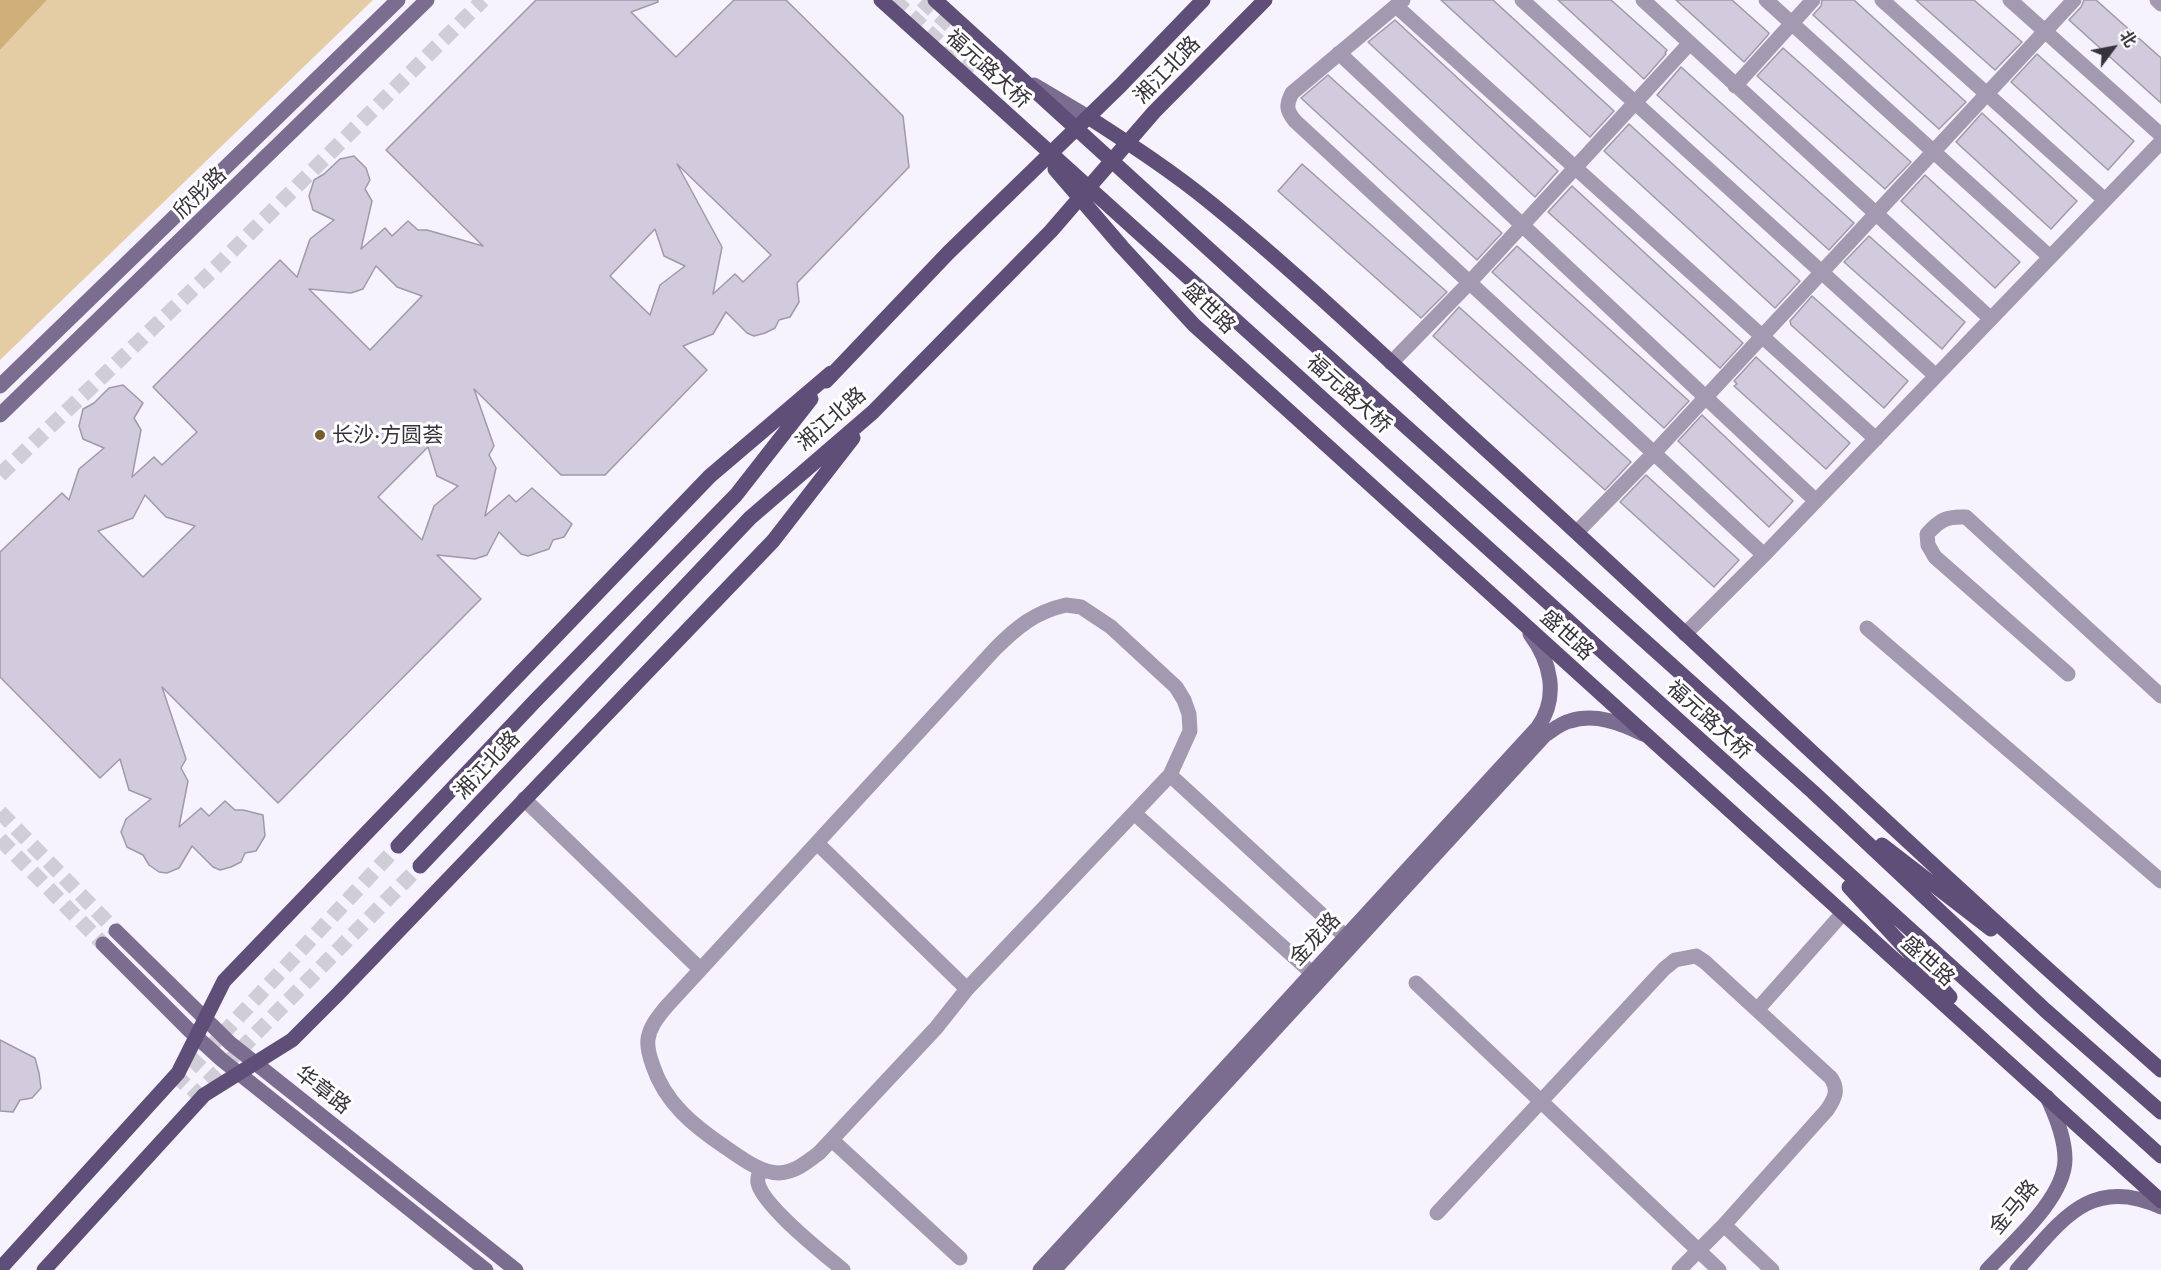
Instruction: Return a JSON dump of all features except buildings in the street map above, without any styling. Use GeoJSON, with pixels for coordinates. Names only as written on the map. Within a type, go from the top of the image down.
{"type":"FeatureCollection","features":[{"type":"Feature","properties":{"kind":"main road","name":"欣彤路"},"geometry":{"type":"LineString","coordinates":[[0,386],[398,0]]}},
{"type":"Feature","properties":{"kind":"main road","name":"欣彤路"},"geometry":{"type":"LineString","coordinates":[[0,415],[427,0]]}},
{"type":"Feature","properties":{"kind":"main road","name":"福元路大桥"},"geometry":{"type":"LineString","coordinates":[[881,0],[1788,821]]}},
{"type":"Feature","properties":{"kind":"main road","name":"福元路大桥"},"geometry":{"type":"LineString","coordinates":[[935,0],[1256,292],[1813,792]]}},
{"type":"Feature","properties":{"kind":"main road","name":"湘江北路"},"geometry":{"type":"LineString","coordinates":[[398,846],[534,702],[736,495],[831,373],[948,253],[1088,117],[1203,0]]}},
{"type":"Feature","properties":{"kind":"main road","name":"湘江北路"},"geometry":{"type":"LineString","coordinates":[[420,866],[750,518],[873,412],[1052,231],[1154,112],[1265,0]]}},
{"type":"Feature","properties":{"kind":"main road"},"geometry":{"type":"LineString","coordinates":[[988,57],[1128,143],[1210,202],[1577,532],[2064,985],[2161,1070]]}},
{"type":"Feature","properties":{"kind":"main road","name":"盛世路"},"geometry":{"type":"LineString","coordinates":[[973,74],[1157,287],[1194,325],[2161,1201]]}},
{"type":"Feature","properties":{"kind":"main road"},"geometry":{"type":"LineString","coordinates":[[0,1269],[178,1073],[224,981],[710,476],[831,373]]}},
{"type":"Feature","properties":{"kind":"main road"},"geometry":{"type":"LineString","coordinates":[[44,1270],[204,1095],[292,1040],[773,541],[873,412]]}},
{"type":"Feature","properties":{"kind":"main road","name":"金龙路"},"geometry":{"type":"LineString","coordinates":[[1040,1270],[1546,716],[1551,696],[1547,664],[1540,648],[1517,618]]}},
{"type":"Feature","properties":{"kind":"main road","name":"金龙路"},"geometry":{"type":"LineString","coordinates":[[1054,1270],[1545,735],[1570,721],[1600,719],[1617,722],[1646,735]]}},
{"type":"Feature","properties":{"kind":"main road"},"geometry":{"type":"LineString","coordinates":[[1813,792],[2064,985]]}},
{"type":"Feature","properties":{"kind":"main road"},"geometry":{"type":"LineString","coordinates":[[1813,792],[2044,1010],[2161,1112]]}},
{"type":"Feature","properties":{"kind":"main road"},"geometry":{"type":"LineString","coordinates":[[1788,821],[2010,1063]]}},
{"type":"Feature","properties":{"kind":"main road"},"geometry":{"type":"LineString","coordinates":[[1788,821],[2161,1156]]}},
{"type":"Feature","properties":{"kind":"main road","name":"华章路"},"geometry":{"type":"LineString","coordinates":[[116,931],[205,1020],[255,1064],[516,1270]]}},
{"type":"Feature","properties":{"kind":"main road","name":"华章路"},"geometry":{"type":"LineString","coordinates":[[103,944],[196,1037],[239,1074],[486,1270]]}},
{"type":"Feature","properties":{"kind":"main road","name":"金马路"},"geometry":{"type":"LineString","coordinates":[[1987,1270],[2045,1207],[2057,1190],[2065,1159],[2060,1129],[2047,1097]]}},
{"type":"Feature","properties":{"kind":"main road","name":"金马路"},"geometry":{"type":"LineString","coordinates":[[2017,1270],[2068,1215],[2092,1200],[2122,1196],[2140,1198],[2161,1207]]}},
{"type":"Feature","properties":{"kind":"street"},"geometry":{"type":"LineString","coordinates":[[1522,0],[1936,376]]}},
{"type":"Feature","properties":{"kind":"street"},"geometry":{"type":"LineString","coordinates":[[1643,0],[1991,319]]}},
{"type":"Feature","properties":{"kind":"street"},"geometry":{"type":"LineString","coordinates":[[1766,0],[2050,257]]}},
{"type":"Feature","properties":{"kind":"street"},"geometry":{"type":"LineString","coordinates":[[1735,86],[1813,0]]}},
{"type":"Feature","properties":{"kind":"street"},"geometry":{"type":"LineString","coordinates":[[1882,0],[2105,200]]}},
{"type":"Feature","properties":{"kind":"street"},"geometry":{"type":"LineString","coordinates":[[2010,0],[2161,135]]}},
{"type":"Feature","properties":{"kind":"street"},"geometry":{"type":"LineString","coordinates":[[1577,532],[1763,337],[2074,0]]}},
{"type":"Feature","properties":{"kind":"street"},"geometry":{"type":"LineString","coordinates":[[2157,0],[2161,4]]}},
{"type":"Feature","properties":{"kind":"street"},"geometry":{"type":"LineString","coordinates":[[1764,555],[1295,121],[1288,112],[1287,103],[1292,93],[1400,3],[1575,168],[1876,439]]}},
{"type":"Feature","properties":{"kind":"street"},"geometry":{"type":"LineString","coordinates":[[1391,363],[1469,283],[1689,44]]}},
{"type":"Feature","properties":{"kind":"street"},"geometry":{"type":"LineString","coordinates":[[1339,54],[1816,501]]}},
{"type":"Feature","properties":{"kind":"street"},"geometry":{"type":"LineString","coordinates":[[1685,634],[1764,555],[2161,142]]}},
{"type":"Feature","properties":{"kind":"street"},"geometry":{"type":"LineString","coordinates":[[2068,674],[1935,557],[1928,545],[1927,534],[1937,524],[1950,516],[1966,517],[2161,696]]}},
{"type":"Feature","properties":{"kind":"street"},"geometry":{"type":"LineString","coordinates":[[1066,605],[1081,607],[1111,627],[1176,687],[1184,700],[1189,714],[1190,731],[1170,775],[1134,813],[967,989],[936,1028],[832,1140],[798,1169],[777,1173],[760,1169],[700,1130],[670,1100],[657,1079],[650,1058],[648,1041],[653,1024],[666,1007],[1017,627],[1036,615],[1066,605]]}},
{"type":"Feature","properties":{"kind":"street"},"geometry":{"type":"LineString","coordinates":[[1867,628],[2161,881]]}},
{"type":"Feature","properties":{"kind":"street"},"geometry":{"type":"LineString","coordinates":[[1170,775],[1346,937]]}},
{"type":"Feature","properties":{"kind":"street"},"geometry":{"type":"LineString","coordinates":[[524,799],[700,969]]}},
{"type":"Feature","properties":{"kind":"street"},"geometry":{"type":"LineString","coordinates":[[1134,813],[1312,973]]}},
{"type":"Feature","properties":{"kind":"street"},"geometry":{"type":"LineString","coordinates":[[817,843],[967,989]]}},
{"type":"Feature","properties":{"kind":"street"},"geometry":{"type":"LineString","coordinates":[[1757,1010],[1843,913]]}},
{"type":"Feature","properties":{"kind":"street"},"geometry":{"type":"LineString","coordinates":[[1437,1213],[1664,969],[1675,960],[1696,956],[1831,1078],[1836,1086],[1835,1097],[1827,1110],[1724,1225],[1679,1270]]}},
{"type":"Feature","properties":{"kind":"street"},"geometry":{"type":"LineString","coordinates":[[1416,983],[1719,1270]]}},
{"type":"Feature","properties":{"kind":"street"},"geometry":{"type":"LineString","coordinates":[[832,1140],[960,1258]]}},
{"type":"Feature","properties":{"kind":"street"},"geometry":{"type":"LineString","coordinates":[[760,1169],[758,1182],[767,1200],[843,1270]]}},
{"type":"Feature","properties":{"kind":"street"},"geometry":{"type":"LineString","coordinates":[[1724,1225],[1772,1270]]}},
{"type":"Feature","properties":{"kind":"shaded area"},"geometry":{"type":"Polygon","coordinates":[[[0,0],[47,0],[0,50],[0,0]]]}},
{"type":"Feature","properties":{"kind":"shaded area"},"geometry":{"type":"Polygon","coordinates":[[[47,0],[373,0],[0,360],[0,50],[47,0]]]}},
{"type":"Feature","properties":{"kind":"tunnel"},"geometry":{"type":"LineString","coordinates":[[0,475],[211,272],[483,0]]}},
{"type":"Feature","properties":{"kind":"tunnel"},"geometry":{"type":"LineString","coordinates":[[894,0],[973,73]]}},
{"type":"Feature","properties":{"kind":"tunnel"},"geometry":{"type":"LineString","coordinates":[[922,0],[988,58]]}},
{"type":"Feature","properties":{"kind":"tunnel"},"geometry":{"type":"LineString","coordinates":[[0,812],[116,931]]}},
{"type":"Feature","properties":{"kind":"tunnel"},"geometry":{"type":"LineString","coordinates":[[0,839],[103,944]]}},
{"type":"Feature","properties":{"kind":"tunnel"},"geometry":{"type":"LineString","coordinates":[[175,1085],[398,846]]}},
{"type":"Feature","properties":{"kind":"tunnel"},"geometry":{"type":"LineString","coordinates":[[192,1099],[420,866]]}},
{"type":"Feature","properties":{"kind":"place","name":"长沙·方圆荟"},"geometry":{"type":"Point","coordinates":[320,435]}}]}
